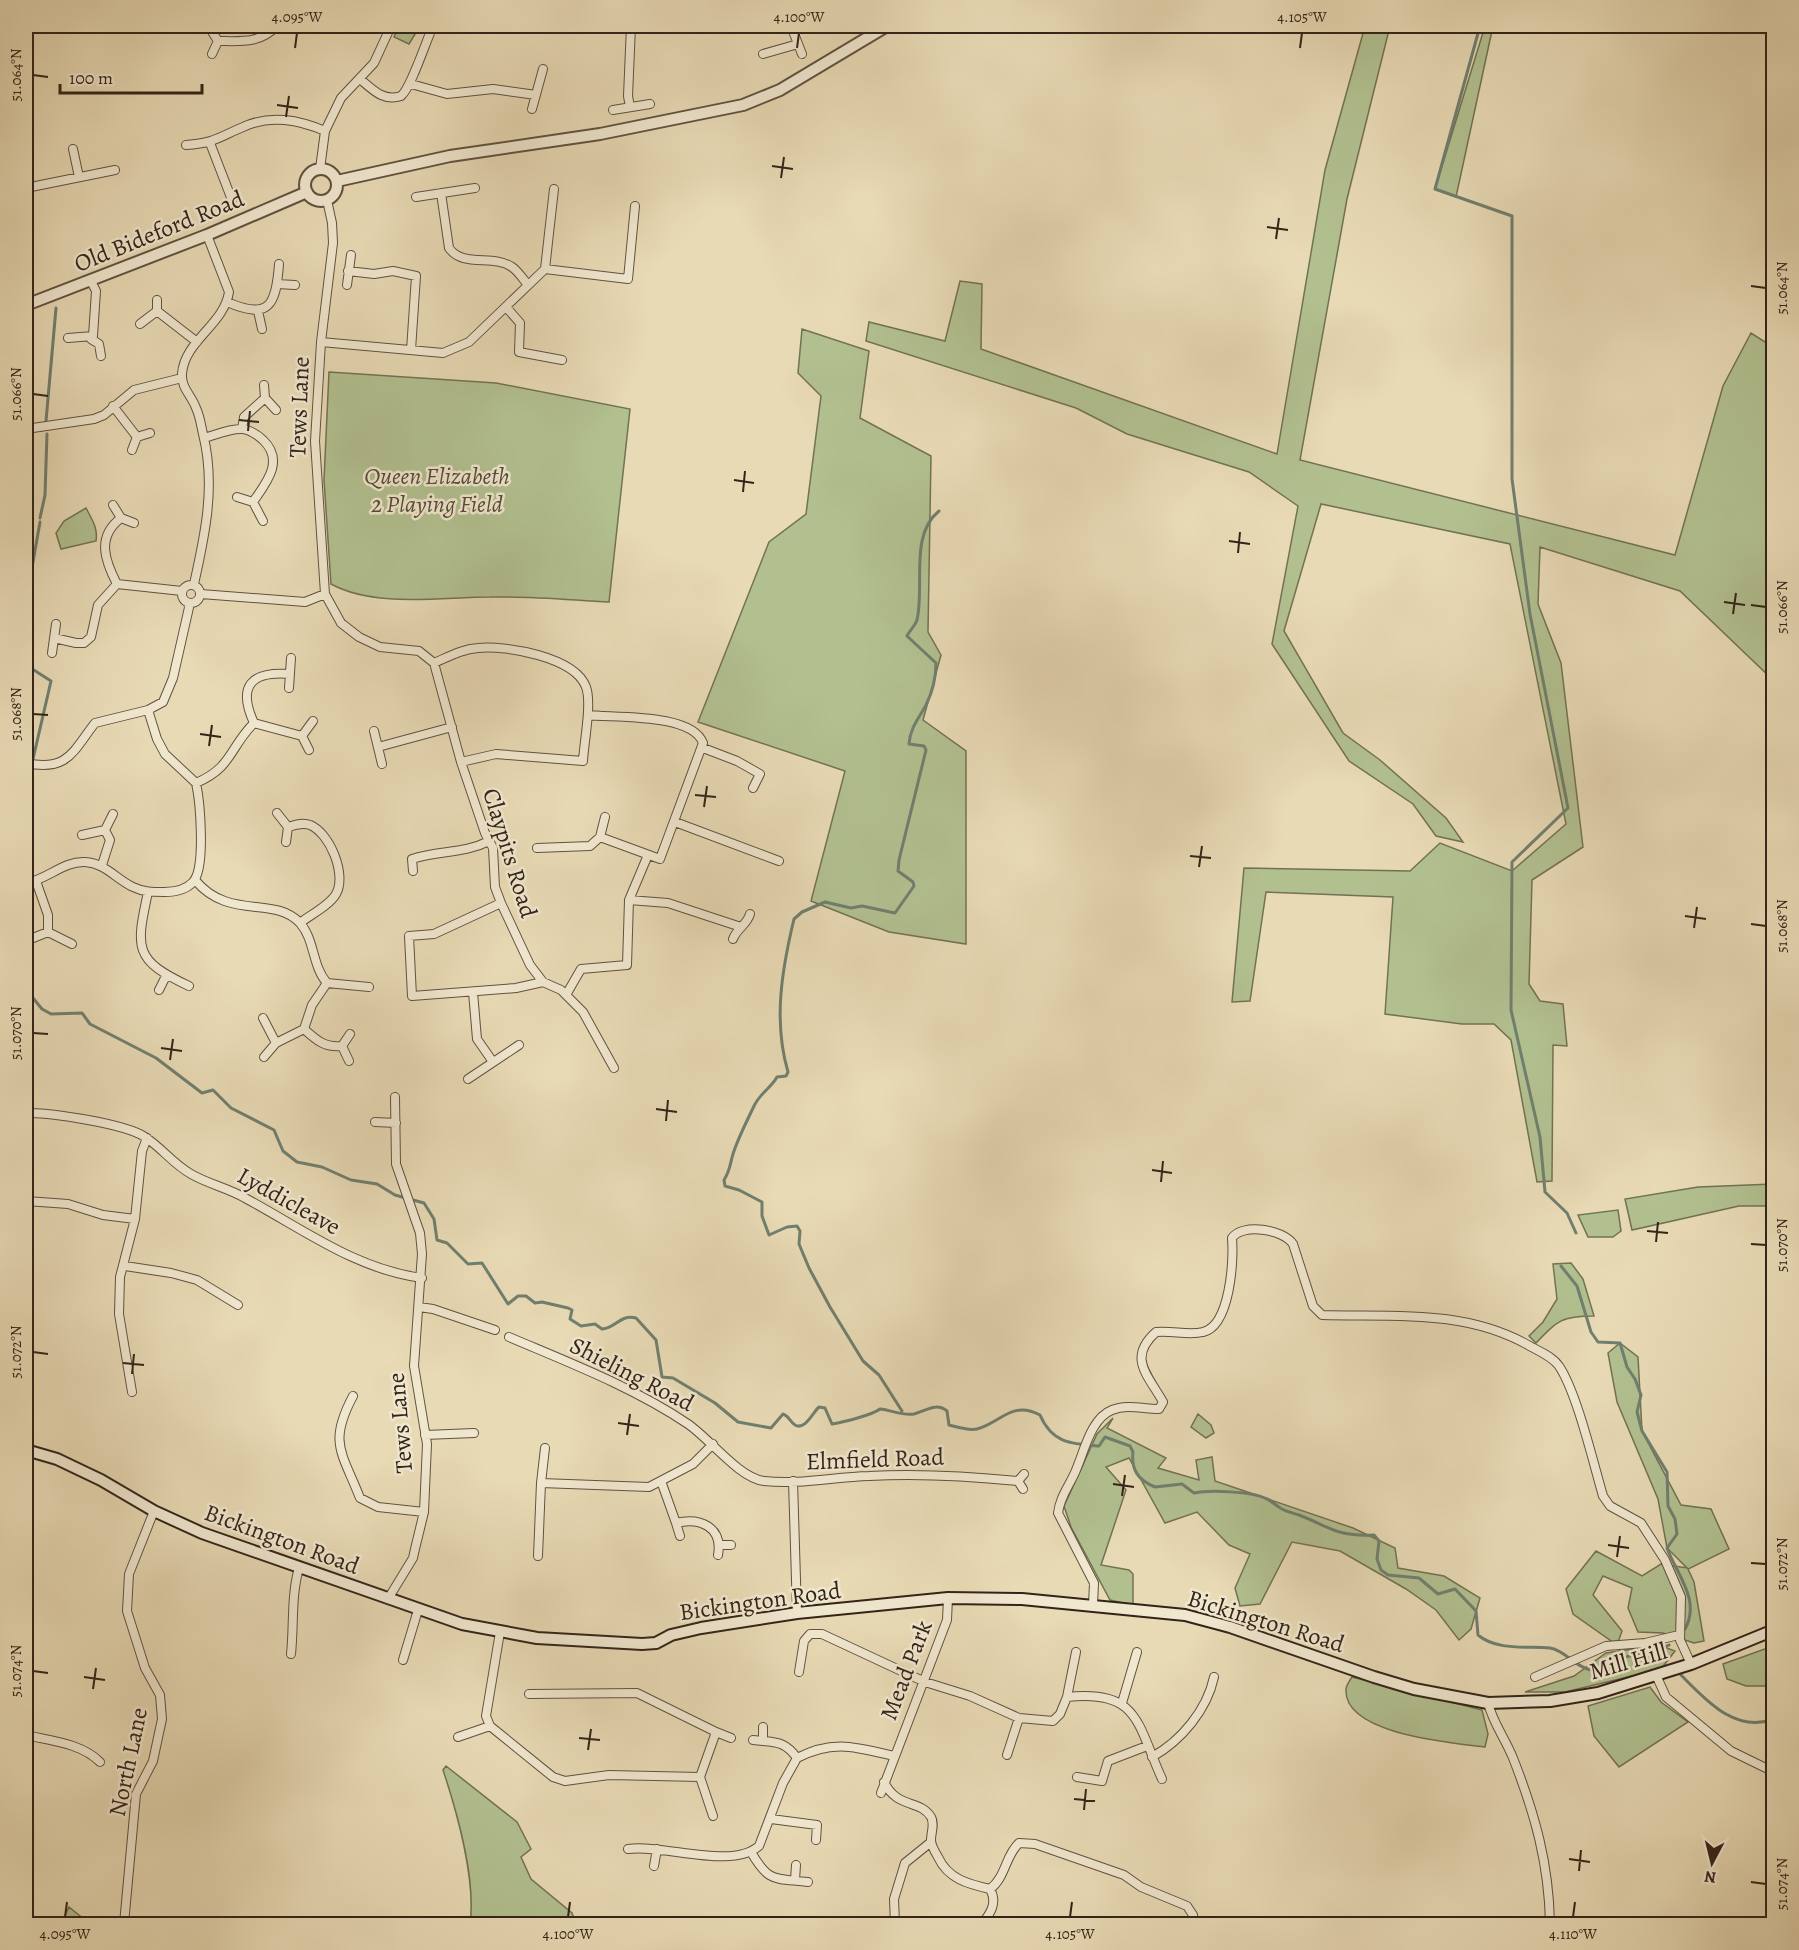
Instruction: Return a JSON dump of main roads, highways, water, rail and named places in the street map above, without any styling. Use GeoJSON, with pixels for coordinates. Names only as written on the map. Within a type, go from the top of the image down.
{"type":"FeatureCollection","features":[{"type":"Feature","properties":{"kind":"main road"},"geometry":{"type":"LineString","coordinates":[[337,181],[450,156],[600,134],[743,105],[780,90],[887,26]]}},
{"type":"Feature","properties":{"kind":"main road"},"geometry":{"type":"LineString","coordinates":[[320,169],[331,172],[337,181],[335,194],[327,201],[314,200],[306,192],[306,180],[313,171],[320,169]]}},
{"type":"Feature","properties":{"kind":"main road","name":"Old Bideford Road"},"geometry":{"type":"LineString","coordinates":[[26,305],[207,235],[306,192]]}},
{"type":"Feature","properties":{"kind":"main road","name":"Bickington Road"},"geometry":{"type":"LineString","coordinates":[[26,1450],[57,1459],[101,1480],[154,1511],[202,1533],[418,1610],[462,1624],[500,1632],[642,1644],[656,1643],[670,1635],[701,1628],[797,1613],[948,1598],[1093,1605],[1185,1615],[1230,1627],[1414,1689],[1488,1703]]}},
{"type":"Feature","properties":{"kind":"main road","name":"Mill Hill"},"geometry":{"type":"LineString","coordinates":[[1488,1703],[1550,1701],[1598,1693],[1691,1664],[1773,1630]]}},
{"type":"Feature","properties":{"kind":"waterway"},"geometry":{"type":"LineString","coordinates":[[1480,26],[1435,189],[1512,216],[1512,479],[1530,614],[1568,808],[1512,862],[1511,1010],[1540,1137],[1545,1192],[1567,1213],[1576,1233]]}},
{"type":"Feature","properties":{"kind":"waterway"},"geometry":{"type":"LineString","coordinates":[[46,421],[56,308]]}},
{"type":"Feature","properties":{"kind":"waterway"},"geometry":{"type":"LineString","coordinates":[[40,518],[45,495],[47,434]]}},
{"type":"Feature","properties":{"kind":"waterway"},"geometry":{"type":"LineString","coordinates":[[902,1411],[879,1375],[863,1361],[830,1307],[799,1244],[800,1231],[797,1226],[787,1227],[769,1235],[762,1216],[762,1202],[739,1190],[725,1186],[724,1180],[737,1142],[756,1101],[777,1077],[786,1076],[788,1072],[783,1053],[780,1014],[783,976],[794,919],[802,912],[825,902],[851,908],[862,906],[895,913],[914,886],[913,882],[898,871],[926,750],[924,746],[909,744],[913,728],[932,690],[936,663],[907,636],[917,620],[921,547],[924,533],[930,521],[939,511]]}},
{"type":"Feature","properties":{"kind":"waterway"},"geometry":{"type":"LineString","coordinates":[[26,602],[40,522]]}},
{"type":"Feature","properties":{"kind":"waterway"},"geometry":{"type":"LineString","coordinates":[[26,665],[51,681],[33,759]]}},
{"type":"Feature","properties":{"kind":"waterway"},"geometry":{"type":"LineString","coordinates":[[26,794],[31,769]]}},
{"type":"Feature","properties":{"kind":"waterway"},"geometry":{"type":"LineString","coordinates":[[26,995],[33,998],[42,1009],[51,1014],[82,1013],[90,1024],[156,1058],[202,1093],[213,1090],[231,1108],[274,1130],[283,1151],[297,1162],[322,1167],[351,1180],[377,1184],[395,1195],[424,1203],[434,1219],[437,1240],[447,1243],[468,1264],[482,1263],[508,1304],[518,1296],[526,1296],[535,1303],[542,1302],[568,1308],[572,1310],[570,1319],[581,1326],[595,1324],[602,1329],[622,1319],[636,1318],[656,1340],[662,1377],[673,1378],[715,1403],[738,1422],[771,1428],[783,1414],[793,1424],[799,1426],[805,1423],[819,1407],[825,1408],[832,1424],[864,1416],[880,1409],[901,1414],[914,1414],[939,1407],[947,1411],[949,1425],[977,1429],[1014,1411],[1030,1411],[1040,1415],[1050,1431],[1057,1437],[1071,1443],[1099,1446],[1105,1437],[1130,1446],[1137,1474],[1155,1487],[1182,1484],[1194,1493],[1220,1491],[1251,1494],[1342,1533],[1374,1535],[1379,1541],[1377,1559],[1381,1570],[1388,1575],[1419,1578],[1438,1594],[1455,1589],[1476,1611],[1478,1635],[1494,1644],[1555,1649],[1580,1666],[1591,1670],[1599,1670],[1620,1659],[1638,1654],[1657,1651],[1663,1656]]}},
{"type":"Feature","properties":{"kind":"waterway"},"geometry":{"type":"LineString","coordinates":[[1561,1266],[1577,1286],[1591,1332],[1598,1342],[1620,1343],[1627,1367],[1641,1395],[1637,1412],[1642,1431],[1667,1472],[1668,1506],[1675,1519],[1677,1534],[1667,1548],[1689,1598],[1689,1618],[1685,1629]]}},
{"type":"Feature","properties":{"kind":"waterway"},"geometry":{"type":"LineString","coordinates":[[1657,1651],[1669,1645]]}},
{"type":"Feature","properties":{"kind":"waterway"},"geometry":{"type":"LineString","coordinates":[[1681,1675],[1722,1712],[1734,1718],[1746,1722],[1774,1719]]}},
{"type":"Feature","properties":{"kind":"park label","name":"Queen Elizabeth 2 Playing Field"},"geometry":{"type":"Point","coordinates":[437,490]}}]}
